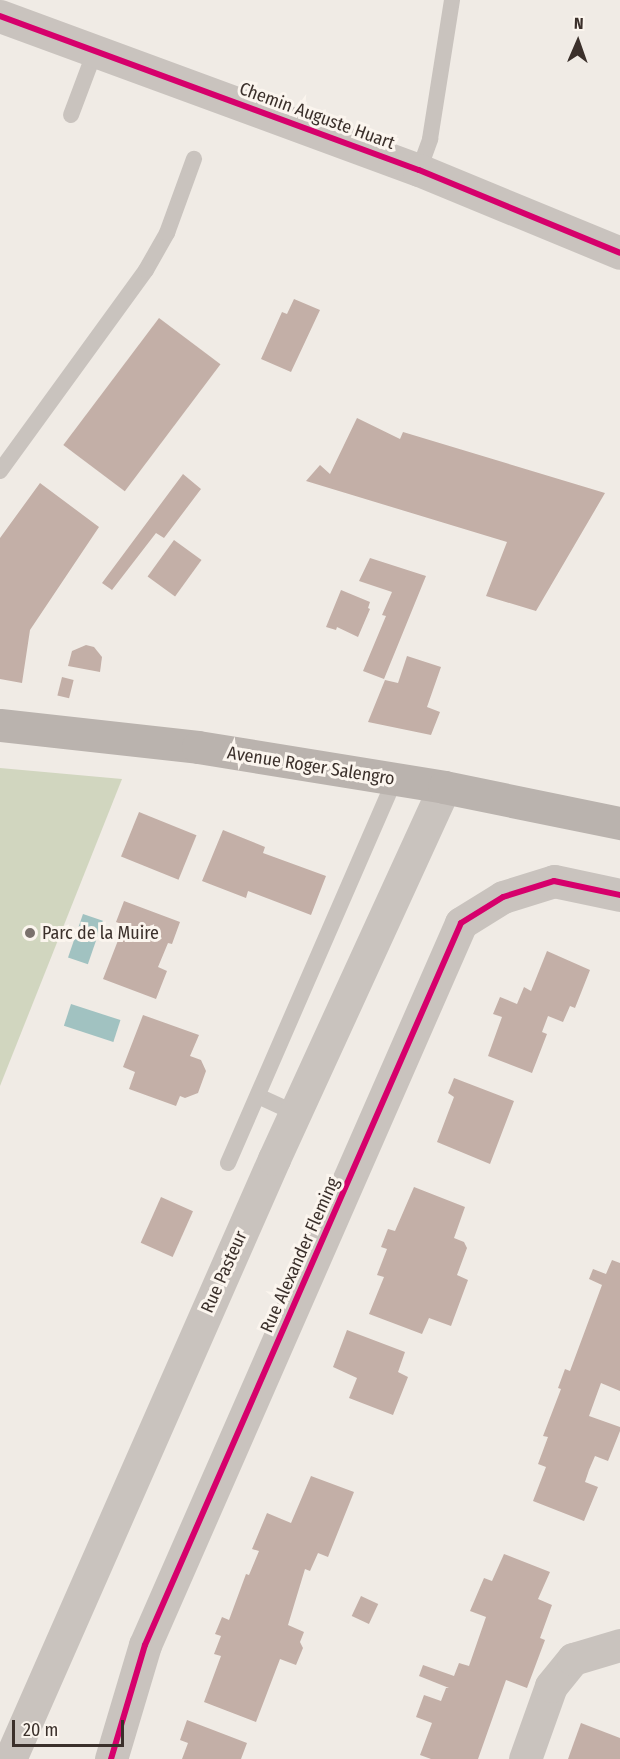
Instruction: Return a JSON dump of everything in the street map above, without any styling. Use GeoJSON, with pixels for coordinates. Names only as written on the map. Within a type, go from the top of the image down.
{"type":"FeatureCollection","features":[{"type":"Feature","properties":{"kind":"street","name":"Chemin Auguste Huart"},"geometry":{"type":"LineString","coordinates":[[0,16],[419,170],[620,254]]}},
{"type":"Feature","properties":{"kind":"street","name":"Avenue Roger Salengro"},"geometry":{"type":"LineString","coordinates":[[0,725],[198,747],[444,787],[620,823]]}},
{"type":"Feature","properties":{"kind":"street","name":"Rue Pasteur"},"geometry":{"type":"LineString","coordinates":[[10,1759],[295,1113],[444,787]]}},
{"type":"Feature","properties":{"kind":"street","name":"Rue Alexander Fleming"},"geometry":{"type":"LineString","coordinates":[[111,1759],[145,1645],[461,923],[503,897],[554,881],[620,895]]}},
{"type":"Feature","properties":{"kind":"street"},"geometry":{"type":"LineString","coordinates":[[525,1759],[551,1686],[573,1659],[620,1646]]}},
{"type":"Feature","properties":{"kind":"lane"},"geometry":{"type":"LineString","coordinates":[[419,170],[430,139],[452,0]]}},
{"type":"Feature","properties":{"kind":"lane"},"geometry":{"type":"LineString","coordinates":[[71,115],[95,51]]}},
{"type":"Feature","properties":{"kind":"lane"},"geometry":{"type":"LineString","coordinates":[[0,471],[146,270],[166,233],[194,159]]}},
{"type":"Feature","properties":{"kind":"lane"},"geometry":{"type":"LineString","coordinates":[[228,1163],[395,779]]}},
{"type":"Feature","properties":{"kind":"lane"},"geometry":{"type":"LineString","coordinates":[[258,1096],[295,1113]]}},
{"type":"Feature","properties":{"kind":"green space","name":"Parc de la Muire"},"geometry":{"type":"Polygon","coordinates":[[[0,768],[122,779],[0,1086],[0,768]]]}},
{"type":"Feature","properties":{"kind":"water"},"geometry":{"type":"Polygon","coordinates":[[[83,914],[103,921],[88,964],[68,957],[83,914]]]}},
{"type":"Feature","properties":{"kind":"water"},"geometry":{"type":"Polygon","coordinates":[[[71,1004],[120,1020],[113,1042],[64,1026],[71,1004]]]}},
{"type":"Feature","properties":{"kind":"building"},"geometry":{"type":"Polygon","coordinates":[[[294,299],[320,310],[291,372],[261,359],[282,312],[287,314],[294,299]]]}},
{"type":"Feature","properties":{"kind":"building"},"geometry":{"type":"Polygon","coordinates":[[[159,318],[220,364],[125,491],[63,445],[159,318]]]}},
{"type":"Feature","properties":{"kind":"building"},"geometry":{"type":"Polygon","coordinates":[[[357,418],[400,439],[403,432],[605,493],[536,611],[486,596],[507,542],[306,481],[320,465],[330,474],[357,418]]]}},
{"type":"Feature","properties":{"kind":"building"},"geometry":{"type":"Polygon","coordinates":[[[183,474],[201,489],[164,538],[156,533],[112,590],[102,583],[183,474]]]}},
{"type":"Feature","properties":{"kind":"building"},"geometry":{"type":"Polygon","coordinates":[[[40,483],[99,527],[30,630],[22,683],[0,679],[0,538],[40,483]]]}},
{"type":"Feature","properties":{"kind":"building"},"geometry":{"type":"Polygon","coordinates":[[[174,540],[202,560],[175,596],[148,576],[174,540]]]}},
{"type":"Feature","properties":{"kind":"building"},"geometry":{"type":"Polygon","coordinates":[[[370,558],[426,576],[384,679],[363,671],[386,616],[382,615],[392,592],[359,581],[370,558]]]}},
{"type":"Feature","properties":{"kind":"building"},"geometry":{"type":"Polygon","coordinates":[[[341,590],[370,602],[368,608],[370,609],[358,637],[337,627],[336,630],[326,627],[341,590]]]}},
{"type":"Feature","properties":{"kind":"building"},"geometry":{"type":"Polygon","coordinates":[[[86,645],[94,647],[102,657],[100,672],[68,666],[72,651],[86,645]]]}},
{"type":"Feature","properties":{"kind":"building"},"geometry":{"type":"Polygon","coordinates":[[[407,656],[441,667],[427,707],[440,712],[431,735],[368,722],[385,680],[398,683],[407,656]]]}},
{"type":"Feature","properties":{"kind":"building"},"geometry":{"type":"Polygon","coordinates":[[[62,677],[74,680],[69,698],[57,695],[62,677]]]}},
{"type":"Feature","properties":{"kind":"building"},"geometry":{"type":"Polygon","coordinates":[[[139,812],[196,835],[179,880],[121,857],[139,812]]]}},
{"type":"Feature","properties":{"kind":"building"},"geometry":{"type":"Polygon","coordinates":[[[223,830],[265,847],[263,853],[326,876],[311,915],[248,891],[246,898],[202,881],[223,830]]]}},
{"type":"Feature","properties":{"kind":"building"},"geometry":{"type":"Polygon","coordinates":[[[124,901],[180,922],[172,944],[168,943],[158,967],[167,971],[156,999],[103,979],[124,925],[116,922],[124,901]]]}},
{"type":"Feature","properties":{"kind":"building"},"geometry":{"type":"Polygon","coordinates":[[[547,951],[590,970],[575,1008],[570,1006],[563,1022],[548,1016],[542,1032],[547,1034],[532,1073],[488,1056],[502,1017],[493,1014],[500,997],[517,1004],[524,987],[531,991],[547,951]]]}},
{"type":"Feature","properties":{"kind":"building"},"geometry":{"type":"Polygon","coordinates":[[[143,1015],[199,1035],[190,1056],[201,1060],[206,1071],[198,1093],[185,1098],[180,1096],[176,1106],[129,1089],[135,1072],[123,1067],[143,1015]]]}},
{"type":"Feature","properties":{"kind":"building"},"geometry":{"type":"Polygon","coordinates":[[[454,1078],[514,1101],[490,1164],[437,1142],[454,1097],[448,1093],[454,1078]]]}},
{"type":"Feature","properties":{"kind":"building"},"geometry":{"type":"Polygon","coordinates":[[[414,1187],[465,1207],[454,1238],[464,1242],[467,1248],[457,1275],[468,1280],[451,1326],[429,1318],[422,1334],[369,1314],[384,1277],[377,1275],[387,1249],[381,1247],[388,1229],[395,1231],[414,1187]]]}},
{"type":"Feature","properties":{"kind":"building"},"geometry":{"type":"Polygon","coordinates":[[[161,1197],[193,1211],[173,1257],[141,1243],[161,1197]]]}},
{"type":"Feature","properties":{"kind":"building"},"geometry":{"type":"Polygon","coordinates":[[[612,1260],[620,1263],[620,1391],[601,1383],[589,1416],[620,1427],[620,1431],[608,1461],[595,1456],[589,1470],[585,1482],[598,1487],[584,1521],[533,1501],[546,1467],[538,1464],[548,1437],[543,1436],[561,1389],[558,1388],[565,1369],[570,1371],[602,1285],[589,1279],[593,1269],[606,1274],[612,1260]]]}},
{"type":"Feature","properties":{"kind":"building"},"geometry":{"type":"Polygon","coordinates":[[[347,1330],[405,1352],[398,1372],[408,1377],[393,1415],[349,1398],[357,1378],[333,1367],[347,1330]]]}},
{"type":"Feature","properties":{"kind":"building"},"geometry":{"type":"Polygon","coordinates":[[[311,1476],[354,1492],[328,1557],[318,1553],[310,1571],[305,1569],[288,1625],[304,1632],[300,1642],[303,1648],[296,1665],[280,1659],[256,1722],[204,1702],[221,1656],[214,1654],[221,1636],[215,1634],[222,1617],[229,1620],[246,1574],[249,1575],[259,1551],[252,1549],[267,1513],[291,1523],[311,1476]]]}},
{"type":"Feature","properties":{"kind":"building"},"geometry":{"type":"Polygon","coordinates":[[[504,1554],[550,1572],[538,1599],[552,1605],[540,1638],[545,1640],[527,1688],[506,1680],[478,1759],[431,1759],[420,1755],[432,1723],[416,1717],[424,1695],[441,1701],[446,1688],[449,1688],[419,1676],[423,1665],[454,1676],[459,1663],[469,1666],[486,1617],[470,1611],[484,1578],[492,1581],[504,1554]]]}},
{"type":"Feature","properties":{"kind":"building"},"geometry":{"type":"Polygon","coordinates":[[[361,1596],[378,1604],[369,1624],[352,1616],[361,1596]]]}},
{"type":"Feature","properties":{"kind":"building"},"geometry":{"type":"Polygon","coordinates":[[[187,1720],[247,1743],[241,1759],[182,1759],[188,1743],[180,1740],[187,1720]]]}},
{"type":"Feature","properties":{"kind":"building"},"geometry":{"type":"Polygon","coordinates":[[[581,1723],[620,1738],[620,1759],[568,1759],[581,1723]]]}},
{"type":"Feature","properties":{"kind":"cycle path"},"geometry":{"type":"LineString","coordinates":[[0,16],[419,170],[620,253]]}},
{"type":"Feature","properties":{"kind":"cycle path"},"geometry":{"type":"LineString","coordinates":[[111,1759],[145,1645],[461,923],[503,897],[554,881],[620,895]]}},
{"type":"Feature","properties":{"kind":"place","name":"Parc de la Muire"},"geometry":{"type":"Point","coordinates":[30,933]}}]}
